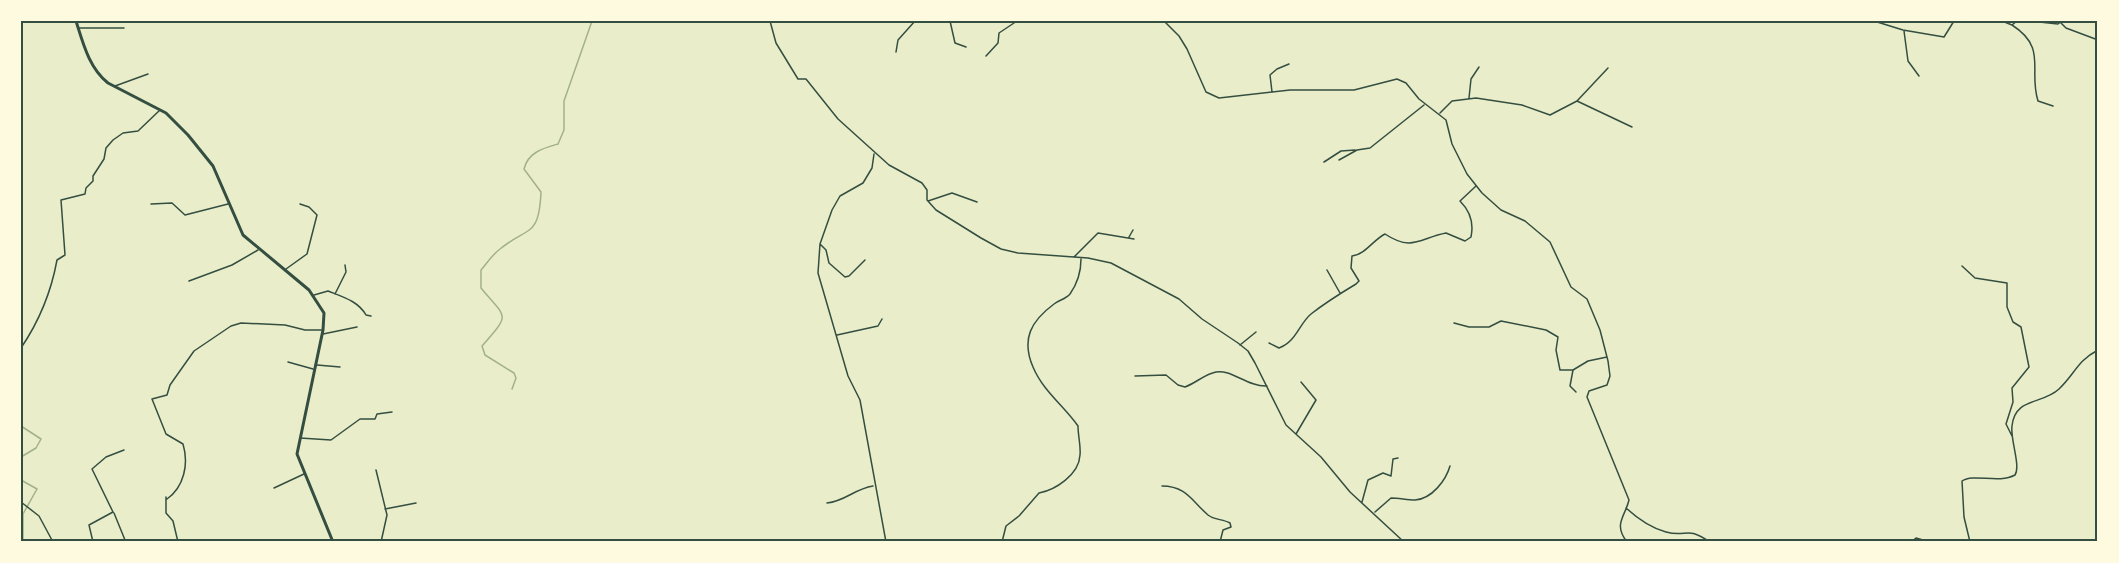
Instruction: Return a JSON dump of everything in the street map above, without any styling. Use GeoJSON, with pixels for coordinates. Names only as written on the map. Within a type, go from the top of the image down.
{"type":"FeatureCollection","features":[{"type":"Feature","properties":{"kind":"main road"},"geometry":{"type":"LineString","coordinates":[[76,21],[91,64],[103,79],[172,118],[213,166],[239,229],[258,249],[314,296],[324,314],[323,332],[297,454],[333,542]]}},
{"type":"Feature","properties":{"kind":"street"},"geometry":{"type":"LineString","coordinates":[[770,21],[776,43],[798,79],[806,79],[834,114],[889,165],[922,183],[927,190],[928,201],[936,210],[1001,249],[1111,262],[1164,291],[1248,351],[1282,418],[1295,435],[1321,457],[1362,503],[1404,542]]}},
{"type":"Feature","properties":{"kind":"street"},"geometry":{"type":"LineString","coordinates":[[896,52],[898,40],[915,21]]}},
{"type":"Feature","properties":{"kind":"street"},"geometry":{"type":"LineString","coordinates":[[950,21],[955,42],[966,47]]}},
{"type":"Feature","properties":{"kind":"street"},"geometry":{"type":"LineString","coordinates":[[986,56],[998,43],[999,33],[1017,21]]}},
{"type":"Feature","properties":{"kind":"street"},"geometry":{"type":"LineString","coordinates":[[1164,21],[1179,36],[1197,68],[1204,90],[1211,96],[1229,99],[1272,93],[1354,90],[1396,79],[1406,84],[1425,105],[1446,120],[1452,144],[1476,186],[1501,210],[1525,221],[1550,242],[1571,287],[1587,299],[1607,357],[1609,383],[1587,392],[1587,397],[1622,477],[1629,500],[1619,526],[1627,542]]}},
{"type":"Feature","properties":{"kind":"street"},"geometry":{"type":"LineString","coordinates":[[1874,21],[1904,30],[1944,37],[1949,34],[1954,21]]}},
{"type":"Feature","properties":{"kind":"street"},"geometry":{"type":"LineString","coordinates":[[2002,21],[2012,25],[2024,35],[2036,55],[2038,101],[2053,106]]}},
{"type":"Feature","properties":{"kind":"street"},"geometry":{"type":"LineString","coordinates":[[2012,25],[2017,21]]}},
{"type":"Feature","properties":{"kind":"street"},"geometry":{"type":"LineString","coordinates":[[2030,21],[2062,22],[2066,28],[2098,40]]}},
{"type":"Feature","properties":{"kind":"street"},"geometry":{"type":"LineString","coordinates":[[78,28],[124,28]]}},
{"type":"Feature","properties":{"kind":"street"},"geometry":{"type":"LineString","coordinates":[[1904,30],[1908,61],[1919,76]]}},
{"type":"Feature","properties":{"kind":"street"},"geometry":{"type":"LineString","coordinates":[[1272,93],[1270,75],[1277,69],[1290,64]]}},
{"type":"Feature","properties":{"kind":"street"},"geometry":{"type":"LineString","coordinates":[[1469,99],[1472,79],[1479,67]]}},
{"type":"Feature","properties":{"kind":"street"},"geometry":{"type":"LineString","coordinates":[[1439,113],[1452,101],[1469,99],[1522,105],[1550,115],[1576,101],[1608,68]]}},
{"type":"Feature","properties":{"kind":"street"},"geometry":{"type":"LineString","coordinates":[[114,86],[148,74]]}},
{"type":"Feature","properties":{"kind":"street"},"geometry":{"type":"LineString","coordinates":[[1576,101],[1632,127]]}},
{"type":"Feature","properties":{"kind":"street"},"geometry":{"type":"LineString","coordinates":[[1324,162],[1341,151],[1370,148],[1425,105]]}},
{"type":"Feature","properties":{"kind":"street"},"geometry":{"type":"LineString","coordinates":[[21,348],[46,306],[54,284],[57,260],[65,255],[61,200],[85,194],[86,187],[93,181],[93,176],[104,159],[105,148],[118,135],[138,130],[160,110]]}},
{"type":"Feature","properties":{"kind":"street"},"geometry":{"type":"LineString","coordinates":[[1339,160],[1357,150]]}},
{"type":"Feature","properties":{"kind":"street"},"geometry":{"type":"LineString","coordinates":[[875,152],[872,168],[863,183],[843,194],[832,210],[820,244],[819,281],[848,376],[860,400],[886,542]]}},
{"type":"Feature","properties":{"kind":"street"},"geometry":{"type":"LineString","coordinates":[[1269,343],[1279,348],[1283,347],[1297,335],[1310,314],[1359,280],[1351,268],[1352,256],[1369,248],[1381,236],[1385,234],[1408,243],[1418,244],[1446,233],[1465,241],[1471,237],[1473,227],[1467,208],[1460,201],[1476,186]]}},
{"type":"Feature","properties":{"kind":"street"},"geometry":{"type":"LineString","coordinates":[[928,201],[952,193],[977,202]]}},
{"type":"Feature","properties":{"kind":"street"},"geometry":{"type":"LineString","coordinates":[[151,204],[171,202],[186,215],[229,204]]}},
{"type":"Feature","properties":{"kind":"street"},"geometry":{"type":"LineString","coordinates":[[285,270],[307,254],[317,215],[309,207],[300,204]]}},
{"type":"Feature","properties":{"kind":"street"},"geometry":{"type":"LineString","coordinates":[[1129,237],[1133,230]]}},
{"type":"Feature","properties":{"kind":"street"},"geometry":{"type":"LineString","coordinates":[[1073,257],[1098,233],[1134,239]]}},
{"type":"Feature","properties":{"kind":"street"},"geometry":{"type":"LineString","coordinates":[[820,244],[826,250],[831,264],[845,277],[865,260]]}},
{"type":"Feature","properties":{"kind":"street"},"geometry":{"type":"LineString","coordinates":[[189,280],[232,265],[258,249]]}},
{"type":"Feature","properties":{"kind":"street"},"geometry":{"type":"LineString","coordinates":[[1002,542],[1006,526],[1019,516],[1039,493],[1052,491],[1065,481],[1080,458],[1077,424],[1058,404],[1035,371],[1027,337],[1030,329],[1051,307],[1070,293],[1078,278],[1081,258]]}},
{"type":"Feature","properties":{"kind":"street"},"geometry":{"type":"LineString","coordinates":[[335,294],[346,272],[345,265]]}},
{"type":"Feature","properties":{"kind":"street"},"geometry":{"type":"LineString","coordinates":[[1962,266],[1975,278],[2007,283],[2007,307],[2013,322],[2022,330],[2029,367],[2012,388],[2013,402],[2006,424],[2013,438]]}},
{"type":"Feature","properties":{"kind":"street"},"geometry":{"type":"LineString","coordinates":[[1327,270],[1341,294]]}},
{"type":"Feature","properties":{"kind":"street"},"geometry":{"type":"LineString","coordinates":[[314,296],[325,291],[335,294],[359,304],[366,315],[371,316]]}},
{"type":"Feature","properties":{"kind":"street"},"geometry":{"type":"LineString","coordinates":[[836,335],[878,326],[882,319]]}},
{"type":"Feature","properties":{"kind":"street"},"geometry":{"type":"LineString","coordinates":[[1454,323],[1469,327],[1489,327],[1501,321],[1550,331],[1558,338],[1558,369],[1573,370],[1588,361],[1607,357]]}},
{"type":"Feature","properties":{"kind":"street"},"geometry":{"type":"LineString","coordinates":[[178,542],[173,521],[166,513],[167,498],[180,488],[186,454],[183,444],[166,434],[152,399],[167,395],[170,385],[194,351],[240,323],[285,325],[323,332],[357,327]]}},
{"type":"Feature","properties":{"kind":"street"},"geometry":{"type":"LineString","coordinates":[[1240,345],[1256,332]]}},
{"type":"Feature","properties":{"kind":"street"},"geometry":{"type":"LineString","coordinates":[[1970,542],[1964,517],[1962,481],[1969,478],[2004,480],[2015,475],[2018,468],[2011,427],[2021,405],[2040,400],[2059,389],[2083,358],[2098,350]]}},
{"type":"Feature","properties":{"kind":"street"},"geometry":{"type":"LineString","coordinates":[[288,362],[315,367],[340,367]]}},
{"type":"Feature","properties":{"kind":"street"},"geometry":{"type":"LineString","coordinates":[[1573,370],[1570,386],[1576,392]]}},
{"type":"Feature","properties":{"kind":"street"},"geometry":{"type":"LineString","coordinates":[[1135,376],[1166,375],[1178,385],[1185,387],[1209,374],[1222,371],[1257,386],[1267,386]]}},
{"type":"Feature","properties":{"kind":"street"},"geometry":{"type":"LineString","coordinates":[[1295,435],[1316,400],[1301,382]]}},
{"type":"Feature","properties":{"kind":"street"},"geometry":{"type":"LineString","coordinates":[[299,437],[331,440],[360,419],[375,419],[376,415],[392,412]]}},
{"type":"Feature","properties":{"kind":"street"},"geometry":{"type":"LineString","coordinates":[[124,450],[106,457],[92,469],[114,512],[125,540]]}},
{"type":"Feature","properties":{"kind":"street"},"geometry":{"type":"LineString","coordinates":[[1362,503],[1368,480],[1383,473],[1391,476],[1391,464],[1393,459],[1398,458]]}},
{"type":"Feature","properties":{"kind":"street"},"geometry":{"type":"LineString","coordinates":[[1374,513],[1391,498],[1415,500],[1429,494],[1441,485],[1450,466]]}},
{"type":"Feature","properties":{"kind":"street"},"geometry":{"type":"LineString","coordinates":[[376,470],[387,518],[383,524],[381,542]]}},
{"type":"Feature","properties":{"kind":"street"},"geometry":{"type":"LineString","coordinates":[[274,488],[304,474]]}},
{"type":"Feature","properties":{"kind":"street"},"geometry":{"type":"LineString","coordinates":[[827,503],[842,501],[859,488],[874,486]]}},
{"type":"Feature","properties":{"kind":"street"},"geometry":{"type":"LineString","coordinates":[[1162,486],[1178,487],[1194,497],[1209,516],[1230,523],[1231,527],[1223,530],[1220,542]]}},
{"type":"Feature","properties":{"kind":"street"},"geometry":{"type":"LineString","coordinates":[[21,502],[24,507],[35,513],[52,542]]}},
{"type":"Feature","properties":{"kind":"street"},"geometry":{"type":"LineString","coordinates":[[385,508],[416,503]]}},
{"type":"Feature","properties":{"kind":"street"},"geometry":{"type":"LineString","coordinates":[[1626,507],[1638,518],[1667,532],[1694,531],[1710,542]]}},
{"type":"Feature","properties":{"kind":"street"},"geometry":{"type":"LineString","coordinates":[[86,542],[93,542],[89,525],[114,512]]}},
{"type":"Feature","properties":{"kind":"street"},"geometry":{"type":"LineString","coordinates":[[1911,542],[1919,538],[1930,542]]}},
{"type":"Feature","properties":{"kind":"waterway"},"geometry":{"type":"LineString","coordinates":[[512,389],[516,378],[514,373],[485,355],[482,346],[498,327],[502,316],[481,288],[481,270],[497,251],[535,224],[541,192],[524,169],[533,155],[542,149],[558,144],[564,130],[564,101],[592,21]]}},
{"type":"Feature","properties":{"kind":"waterway"},"geometry":{"type":"LineString","coordinates":[[21,426],[41,439],[36,448],[21,457]]}},
{"type":"Feature","properties":{"kind":"waterway"},"geometry":{"type":"LineString","coordinates":[[21,480],[37,489],[23,514],[23,542]]}}]}
